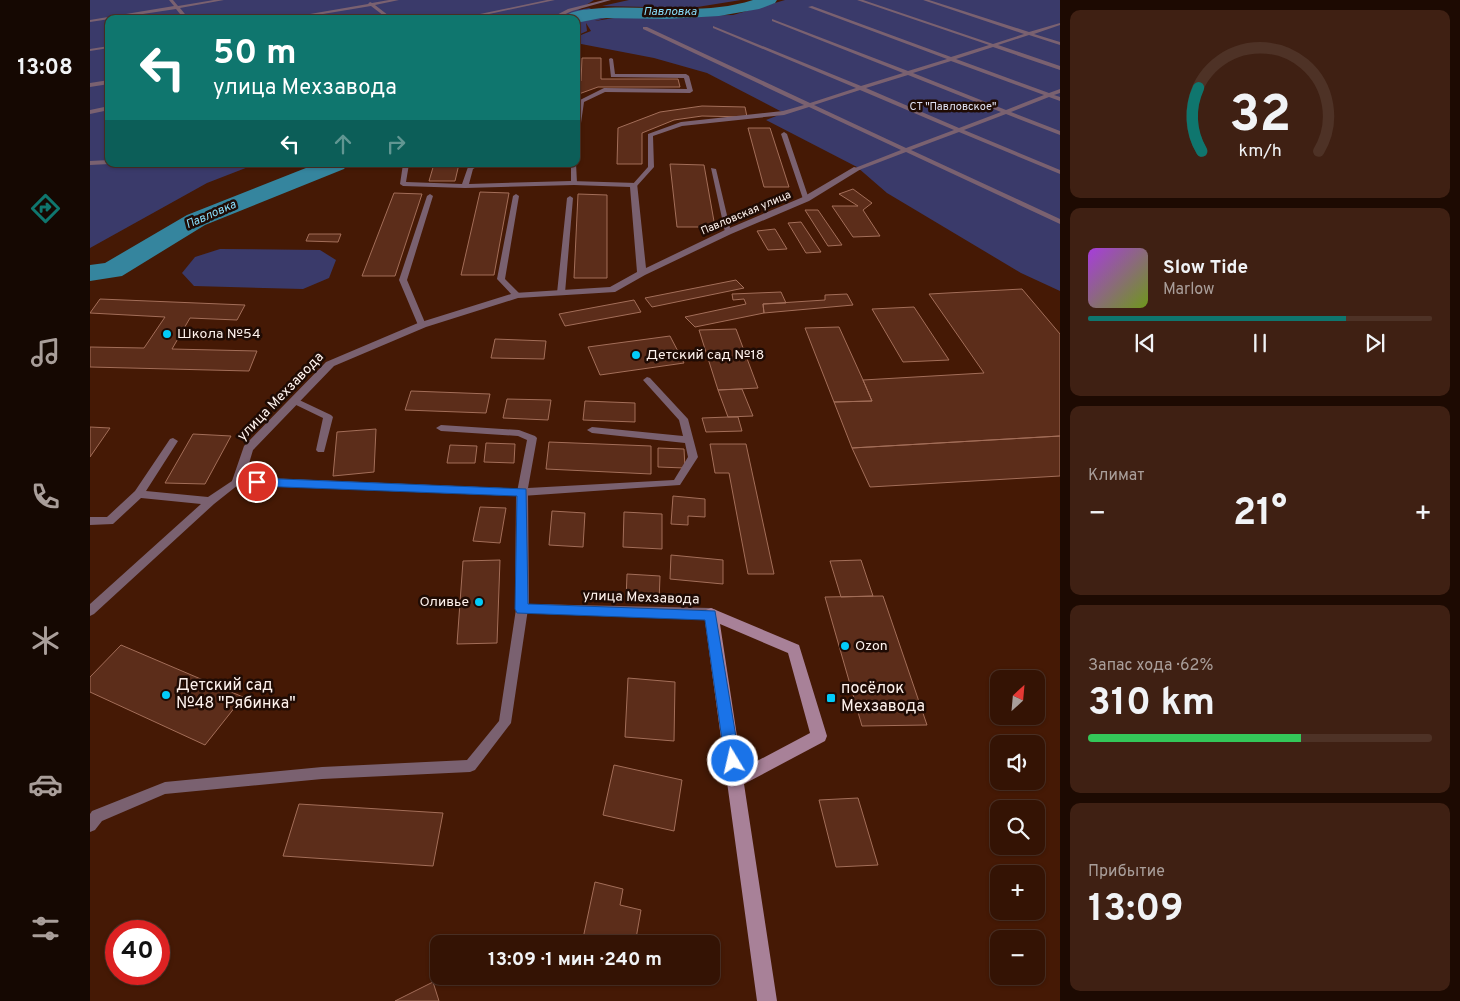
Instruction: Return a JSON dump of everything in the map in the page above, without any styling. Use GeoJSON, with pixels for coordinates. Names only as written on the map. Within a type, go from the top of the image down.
{"type":"FeatureCollection","features":[{"type":"Feature","properties":{"kind":"street","name":"Павловская улица"},"geometry":{"type":"LineString","coordinates":[[642,273],[728,232],[806,199],[856,169]]}},
{"type":"Feature","properties":{"kind":"street"},"geometry":{"type":"LineString","coordinates":[[574,183],[634,185],[642,273]]}},
{"type":"Feature","properties":{"kind":"street","name":"улица Мехзавода"},"geometry":{"type":"LineString","coordinates":[[238,481],[248,449],[330,364],[422,325],[518,295],[612,290],[642,273]]}},
{"type":"Feature","properties":{"kind":"street"},"geometry":{"type":"LineString","coordinates":[[238,481],[522,492],[522,609]]}},
{"type":"Feature","properties":{"kind":"street","name":"улица Мехзавода"},"geometry":{"type":"LineString","coordinates":[[522,609],[711,614]]}},
{"type":"Feature","properties":{"kind":"street"},"geometry":{"type":"LineString","coordinates":[[711,614],[794,649],[819,736],[736,780]]}},
{"type":"Feature","properties":{"kind":"street"},"geometry":{"type":"LineString","coordinates":[[711,614],[767,1001]]}},
{"type":"Feature","properties":{"kind":"lane"},"geometry":{"type":"LineString","coordinates":[[171,0],[184,15]]}},
{"type":"Feature","properties":{"kind":"lane"},"geometry":{"type":"LineString","coordinates":[[127,15],[222,0]]}},
{"type":"Feature","properties":{"kind":"lane"},"geometry":{"type":"LineString","coordinates":[[366,0],[386,15]]}},
{"type":"Feature","properties":{"kind":"lane"},"geometry":{"type":"LineString","coordinates":[[309,15],[397,0]]}},
{"type":"Feature","properties":{"kind":"lane"},"geometry":{"type":"LineString","coordinates":[[478,15],[553,0]]}},
{"type":"Feature","properties":{"kind":"lane"},"geometry":{"type":"LineString","coordinates":[[559,15],[570,10],[609,0]]}},
{"type":"Feature","properties":{"kind":"lane"},"geometry":{"type":"LineString","coordinates":[[859,0],[1060,68]]}},
{"type":"Feature","properties":{"kind":"lane"},"geometry":{"type":"LineString","coordinates":[[925,0],[1060,44]]}},
{"type":"Feature","properties":{"kind":"lane"},"geometry":{"type":"LineString","coordinates":[[810,7],[1060,99]]}},
{"type":"Feature","properties":{"kind":"lane"},"geometry":{"type":"LineString","coordinates":[[90,21],[105,19]]}},
{"type":"Feature","properties":{"kind":"lane"},"geometry":{"type":"LineString","coordinates":[[774,20],[1060,133]]}},
{"type":"Feature","properties":{"kind":"lane"},"geometry":{"type":"LineString","coordinates":[[634,185],[651,167],[650,135],[681,124],[753,118],[784,113],[1060,24]]}},
{"type":"Feature","properties":{"kind":"lane"},"geometry":{"type":"LineString","coordinates":[[715,27],[1060,172]]}},
{"type":"Feature","properties":{"kind":"lane"},"geometry":{"type":"LineString","coordinates":[[645,28],[1060,222]]}},
{"type":"Feature","properties":{"kind":"lane"},"geometry":{"type":"LineString","coordinates":[[90,50],[105,47]]}},
{"type":"Feature","properties":{"kind":"lane"},"geometry":{"type":"LineString","coordinates":[[580,106],[581,101],[604,90],[690,91],[686,76],[613,76],[611,59]]}},
{"type":"Feature","properties":{"kind":"lane"},"geometry":{"type":"LineString","coordinates":[[90,85],[105,83]]}},
{"type":"Feature","properties":{"kind":"lane"},"geometry":{"type":"LineString","coordinates":[[856,169],[1060,90]]}},
{"type":"Feature","properties":{"kind":"lane"},"geometry":{"type":"LineString","coordinates":[[90,112],[105,109]]}},
{"type":"Feature","properties":{"kind":"lane"},"geometry":{"type":"LineString","coordinates":[[784,134],[806,199]]}},
{"type":"Feature","properties":{"kind":"lane"},"geometry":{"type":"LineString","coordinates":[[90,163],[105,162]]}},
{"type":"Feature","properties":{"kind":"lane"},"geometry":{"type":"LineString","coordinates":[[406,167],[403,184],[465,186],[574,183],[574,167]]}},
{"type":"Feature","properties":{"kind":"lane"},"geometry":{"type":"LineString","coordinates":[[465,186],[470,168],[472,167]]}},
{"type":"Feature","properties":{"kind":"lane"},"geometry":{"type":"LineString","coordinates":[[713,169],[728,232]]}},
{"type":"Feature","properties":{"kind":"lane"},"geometry":{"type":"LineString","coordinates":[[422,325],[403,280],[430,196]]}},
{"type":"Feature","properties":{"kind":"lane"},"geometry":{"type":"LineString","coordinates":[[516,196],[501,279],[518,295]]}},
{"type":"Feature","properties":{"kind":"lane"},"geometry":{"type":"LineString","coordinates":[[561,293],[570,198]]}},
{"type":"Feature","properties":{"kind":"lane"},"geometry":{"type":"LineString","coordinates":[[441,428],[519,434],[532,438],[522,492],[677,483],[693,456],[683,419],[647,380]]}},
{"type":"Feature","properties":{"kind":"lane"},"geometry":{"type":"LineString","coordinates":[[295,401],[328,417],[320,450]]}},
{"type":"Feature","properties":{"kind":"lane"},"geometry":{"type":"LineString","coordinates":[[592,430],[689,440]]}},
{"type":"Feature","properties":{"kind":"lane"},"geometry":{"type":"LineString","coordinates":[[90,521],[109,521],[139,494],[173,441]]}},
{"type":"Feature","properties":{"kind":"lane"},"geometry":{"type":"LineString","coordinates":[[90,611],[210,501],[238,481]]}},
{"type":"Feature","properties":{"kind":"lane"},"geometry":{"type":"LineString","coordinates":[[139,494],[210,501]]}},
{"type":"Feature","properties":{"kind":"lane"},"geometry":{"type":"LineString","coordinates":[[90,825],[97,816],[165,788],[322,773],[470,766],[505,723],[522,609]]}},
{"type":"Feature","properties":{"kind":"green space","name":"СТ \"Павловское\""},"geometry":{"type":"Polygon","coordinates":[[[90,0],[594,0],[578,10],[589,8],[610,17],[595,21],[620,17],[733,15],[785,0],[1060,0],[1060,291],[1021,273],[887,193],[857,167],[766,120],[784,113],[707,73],[654,58],[580,44],[580,35],[591,31],[586,23],[587,31],[580,34],[580,15],[105,15],[105,167],[248,167],[207,183],[90,248],[90,0]]]}},
{"type":"Feature","properties":{"kind":"green space"},"geometry":{"type":"Polygon","coordinates":[[[629,0],[741,0],[691,8],[602,6],[629,0]]]}},
{"type":"Feature","properties":{"kind":"green space"},"geometry":{"type":"Polygon","coordinates":[[[220,249],[320,250],[336,260],[329,278],[303,289],[194,286],[182,273],[195,257],[220,249]]]}},
{"type":"Feature","properties":{"kind":"building"},"geometry":{"type":"Polygon","coordinates":[[[582,58],[601,58],[601,79],[678,79],[680,87],[598,87],[580,94],[582,58]]]}},
{"type":"Feature","properties":{"kind":"building"},"geometry":{"type":"Polygon","coordinates":[[[702,106],[745,107],[747,117],[702,116],[674,120],[642,133],[642,164],[617,164],[618,128],[660,112],[702,106]]]}},
{"type":"Feature","properties":{"kind":"building"},"geometry":{"type":"Polygon","coordinates":[[[748,128],[770,128],[789,187],[764,187],[748,128]]]}},
{"type":"Feature","properties":{"kind":"building"},"geometry":{"type":"Polygon","coordinates":[[[670,164],[704,165],[715,227],[677,227],[670,164]]]}},
{"type":"Feature","properties":{"kind":"building"},"geometry":{"type":"Polygon","coordinates":[[[433,167],[458,167],[455,181],[429,181],[433,167]]]}},
{"type":"Feature","properties":{"kind":"building"},"geometry":{"type":"Polygon","coordinates":[[[853,189],[872,203],[863,210],[880,236],[853,237],[832,206],[858,206],[839,194],[853,189]]]}},
{"type":"Feature","properties":{"kind":"building"},"geometry":{"type":"Polygon","coordinates":[[[480,192],[509,193],[494,275],[461,275],[480,192]]]}},
{"type":"Feature","properties":{"kind":"building"},"geometry":{"type":"Polygon","coordinates":[[[394,193],[422,194],[395,276],[362,276],[394,193]]]}},
{"type":"Feature","properties":{"kind":"building"},"geometry":{"type":"Polygon","coordinates":[[[578,194],[607,195],[607,278],[574,278],[578,194]]]}},
{"type":"Feature","properties":{"kind":"building"},"geometry":{"type":"Polygon","coordinates":[[[805,210],[818,210],[842,245],[828,246],[805,210]]]}},
{"type":"Feature","properties":{"kind":"building"},"geometry":{"type":"Polygon","coordinates":[[[801,222],[821,252],[806,253],[788,223],[801,222]]]}},
{"type":"Feature","properties":{"kind":"building"},"geometry":{"type":"Polygon","coordinates":[[[775,229],[787,249],[768,250],[757,231],[775,229]]]}},
{"type":"Feature","properties":{"kind":"building"},"geometry":{"type":"Polygon","coordinates":[[[309,234],[341,234],[338,242],[306,241],[309,234]]]}},
{"type":"Feature","properties":{"kind":"building"},"geometry":{"type":"Polygon","coordinates":[[[736,280],[744,288],[652,307],[645,298],[736,280]]]}},
{"type":"Feature","properties":{"kind":"building"},"geometry":{"type":"Polygon","coordinates":[[[1022,289],[1060,334],[1060,436],[852,448],[834,402],[872,401],[863,380],[984,373],[929,294],[1022,289]]]}},
{"type":"Feature","properties":{"kind":"building"},"geometry":{"type":"Polygon","coordinates":[[[781,292],[786,303],[763,304],[764,313],[695,327],[685,317],[746,304],[744,299],[733,300],[732,294],[781,292]]]}},
{"type":"Feature","properties":{"kind":"building"},"geometry":{"type":"Polygon","coordinates":[[[847,294],[853,305],[764,313],[763,304],[825,300],[825,295],[847,294]]]}},
{"type":"Feature","properties":{"kind":"building","name":"Школа №54"},"geometry":{"type":"Polygon","coordinates":[[[100,299],[245,305],[237,320],[190,318],[172,349],[257,351],[249,371],[90,367],[90,347],[144,348],[165,317],[90,313],[100,299]]]}},
{"type":"Feature","properties":{"kind":"building"},"geometry":{"type":"Polygon","coordinates":[[[634,300],[641,312],[565,326],[559,314],[634,300]]]}},
{"type":"Feature","properties":{"kind":"building"},"geometry":{"type":"Polygon","coordinates":[[[914,307],[949,360],[903,362],[872,309],[914,307]]]}},
{"type":"Feature","properties":{"kind":"building"},"geometry":{"type":"Polygon","coordinates":[[[839,327],[872,401],[834,402],[805,328],[839,327]]]}},
{"type":"Feature","properties":{"kind":"building"},"geometry":{"type":"Polygon","coordinates":[[[736,329],[758,388],[718,390],[699,330],[736,329]]]}},
{"type":"Feature","properties":{"kind":"building","name":"Детский сад №18"},"geometry":{"type":"Polygon","coordinates":[[[670,336],[684,363],[600,375],[588,347],[670,336]]]}},
{"type":"Feature","properties":{"kind":"building"},"geometry":{"type":"Polygon","coordinates":[[[495,339],[546,341],[544,359],[491,358],[495,339]]]}},
{"type":"Feature","properties":{"kind":"building"},"geometry":{"type":"Polygon","coordinates":[[[742,389],[753,416],[728,417],[718,390],[742,389]]]}},
{"type":"Feature","properties":{"kind":"building"},"geometry":{"type":"Polygon","coordinates":[[[411,391],[490,394],[486,413],[405,410],[411,391]]]}},
{"type":"Feature","properties":{"kind":"building"},"geometry":{"type":"Polygon","coordinates":[[[507,399],[551,400],[548,420],[503,418],[507,399]]]}},
{"type":"Feature","properties":{"kind":"building"},"geometry":{"type":"Polygon","coordinates":[[[585,401],[635,403],[635,422],[583,420],[585,401]]]}},
{"type":"Feature","properties":{"kind":"building"},"geometry":{"type":"Polygon","coordinates":[[[738,417],[742,431],[706,432],[702,418],[738,417]]]}},
{"type":"Feature","properties":{"kind":"building"},"geometry":{"type":"Polygon","coordinates":[[[90,427],[110,428],[90,457],[90,427]]]}},
{"type":"Feature","properties":{"kind":"building"},"geometry":{"type":"Polygon","coordinates":[[[376,429],[374,472],[333,476],[337,432],[376,429]]]}},
{"type":"Feature","properties":{"kind":"building"},"geometry":{"type":"Polygon","coordinates":[[[193,434],[231,436],[205,484],[165,483],[193,434]]]}},
{"type":"Feature","properties":{"kind":"building"},"geometry":{"type":"Polygon","coordinates":[[[1060,436],[1060,476],[870,487],[852,448],[1060,436]]]}},
{"type":"Feature","properties":{"kind":"building"},"geometry":{"type":"Polygon","coordinates":[[[549,442],[651,446],[651,474],[546,469],[549,442]]]}},
{"type":"Feature","properties":{"kind":"building"},"geometry":{"type":"Polygon","coordinates":[[[486,443],[515,444],[514,463],[484,462],[486,443]]]}},
{"type":"Feature","properties":{"kind":"building"},"geometry":{"type":"Polygon","coordinates":[[[710,444],[746,444],[774,574],[748,574],[729,473],[715,473],[710,444]]]}},
{"type":"Feature","properties":{"kind":"building"},"geometry":{"type":"Polygon","coordinates":[[[450,445],[477,446],[475,463],[447,463],[450,445]]]}},
{"type":"Feature","properties":{"kind":"building"},"geometry":{"type":"Polygon","coordinates":[[[658,448],[684,449],[685,468],[658,467],[658,448]]]}},
{"type":"Feature","properties":{"kind":"building"},"geometry":{"type":"Polygon","coordinates":[[[673,496],[705,499],[705,517],[688,516],[688,525],[671,524],[673,496]]]}},
{"type":"Feature","properties":{"kind":"building"},"geometry":{"type":"Polygon","coordinates":[[[480,507],[506,508],[500,543],[473,541],[480,507]]]}},
{"type":"Feature","properties":{"kind":"building"},"geometry":{"type":"Polygon","coordinates":[[[552,511],[585,513],[583,547],[549,545],[552,511]]]}},
{"type":"Feature","properties":{"kind":"building"},"geometry":{"type":"Polygon","coordinates":[[[624,512],[662,514],[662,549],[623,547],[624,512]]]}},
{"type":"Feature","properties":{"kind":"building"},"geometry":{"type":"Polygon","coordinates":[[[671,555],[723,560],[723,584],[670,579],[671,555]]]}},
{"type":"Feature","properties":{"kind":"building","name":"Оливье"},"geometry":{"type":"Polygon","coordinates":[[[500,560],[497,643],[457,644],[463,561],[500,560]]]}},
{"type":"Feature","properties":{"kind":"building"},"geometry":{"type":"Polygon","coordinates":[[[861,560],[873,596],[841,597],[830,561],[861,560]]]}},
{"type":"Feature","properties":{"kind":"building"},"geometry":{"type":"Polygon","coordinates":[[[627,574],[660,576],[659,603],[626,601],[627,574]]]}},
{"type":"Feature","properties":{"kind":"building"},"geometry":{"type":"Polygon","coordinates":[[[883,596],[927,725],[862,726],[825,597],[883,596]]]}},
{"type":"Feature","properties":{"kind":"building","name":"Детский сад №48 \"Рябинка\""},"geometry":{"type":"Polygon","coordinates":[[[121,645],[243,697],[205,745],[90,692],[90,677],[121,645]]]}},
{"type":"Feature","properties":{"kind":"building"},"geometry":{"type":"Polygon","coordinates":[[[628,678],[675,682],[674,741],[625,737],[628,678]]]}},
{"type":"Feature","properties":{"kind":"building"},"geometry":{"type":"Polygon","coordinates":[[[614,765],[682,780],[674,831],[603,815],[614,765]]]}},
{"type":"Feature","properties":{"kind":"building"},"geometry":{"type":"Polygon","coordinates":[[[858,798],[878,865],[836,867],[819,800],[858,798]]]}},
{"type":"Feature","properties":{"kind":"building"},"geometry":{"type":"Polygon","coordinates":[[[299,804],[443,813],[433,866],[283,856],[299,804]]]}},
{"type":"Feature","properties":{"kind":"building"},"geometry":{"type":"Polygon","coordinates":[[[595,882],[623,889],[620,905],[641,910],[637,935],[584,935],[595,882]]]}},
{"type":"Feature","properties":{"kind":"building"},"geometry":{"type":"Polygon","coordinates":[[[430,984],[434,985],[439,1001],[395,1001],[430,984]]]}},
{"type":"Feature","properties":{"kind":"waterway","name":"Павловка"},"geometry":{"type":"LineString","coordinates":[[580,16],[593,13],[702,13],[737,9],[769,0]]}},
{"type":"Feature","properties":{"kind":"waterway","name":"Павловка"},"geometry":{"type":"LineString","coordinates":[[90,273],[112,270],[196,220],[328,167]]}},
{"type":"Feature","properties":{"kind":"place","name":"Школа №54"},"geometry":{"type":"Point","coordinates":[167,334]}},
{"type":"Feature","properties":{"kind":"place","name":"Детский сад №18"},"geometry":{"type":"Point","coordinates":[636,355]}},
{"type":"Feature","properties":{"kind":"place","name":"Оливье"},"geometry":{"type":"Point","coordinates":[479,602]}},
{"type":"Feature","properties":{"kind":"place","name":"Ozon"},"geometry":{"type":"Point","coordinates":[845,646]}},
{"type":"Feature","properties":{"kind":"place","name":"Детский сад №48 \"Рябинка\""},"geometry":{"type":"Point","coordinates":[166,695]}},
{"type":"Feature","properties":{"kind":"place","name":"посёлок Мехзавода"},"geometry":{"type":"Point","coordinates":[831,698]}},
{"type":"Feature","properties":{"kind":"route"},"geometry":{"type":"LineString","coordinates":[[257,482],[522,492],[522,609],[711,614],[733,761]]}}]}
